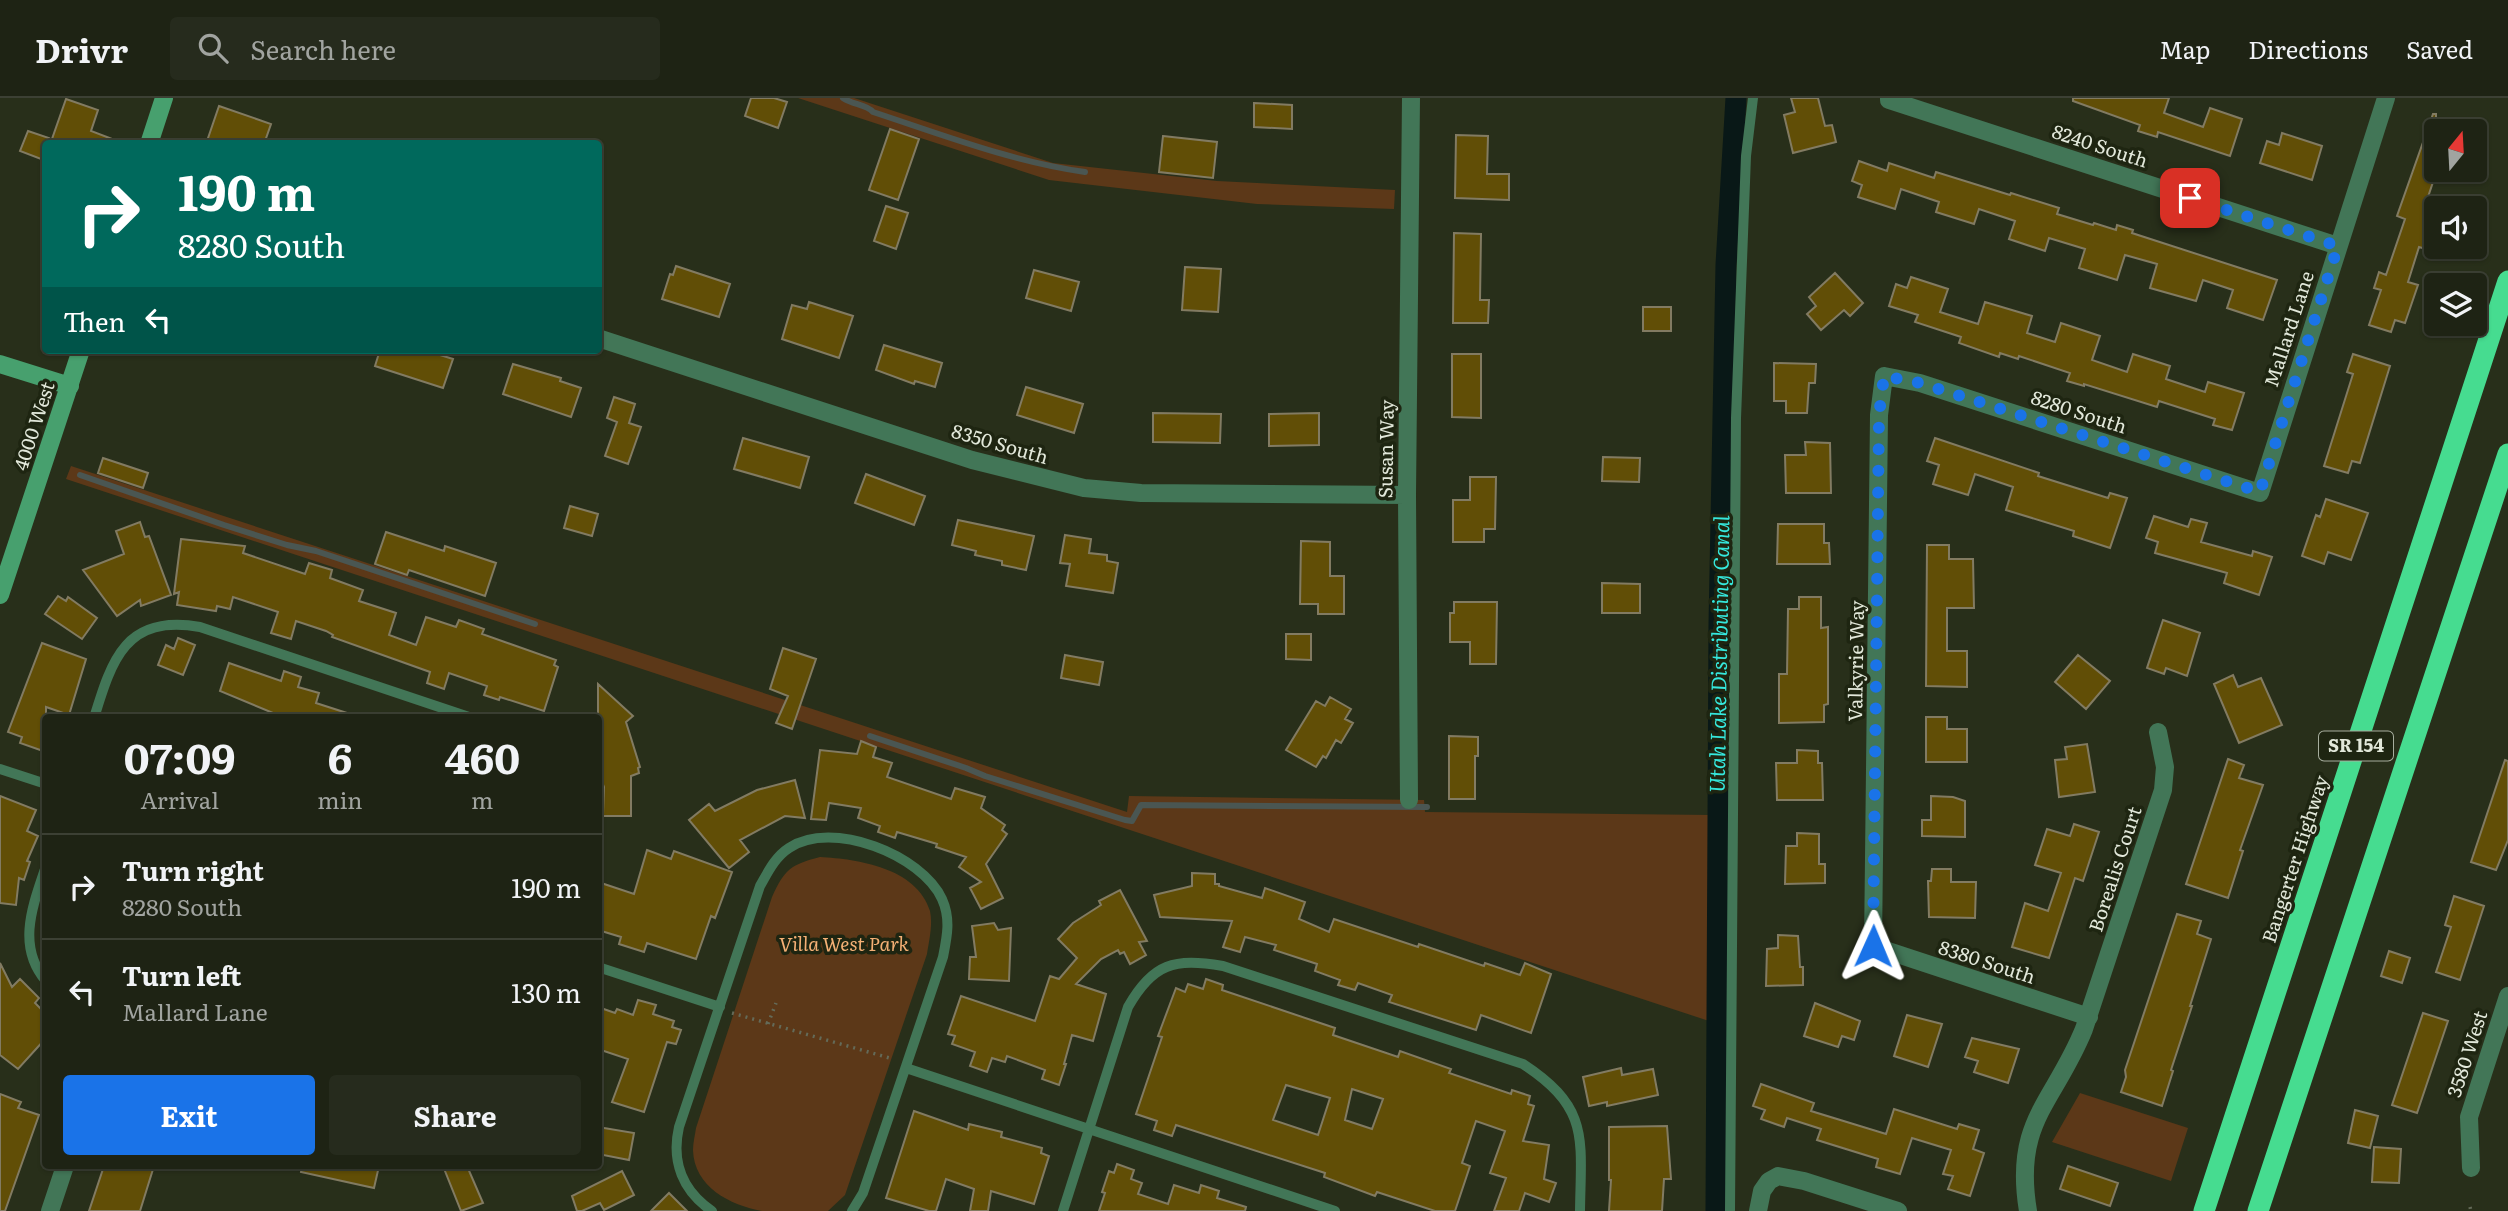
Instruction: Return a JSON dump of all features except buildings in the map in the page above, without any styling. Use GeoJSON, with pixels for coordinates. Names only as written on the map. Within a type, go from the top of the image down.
{"type":"FeatureCollection","features":[{"type":"Feature","properties":{"kind":"highway","name":"Bangerter Highway"},"geometry":{"type":"LineString","coordinates":[[2204,1211],[2508,281]]}},
{"type":"Feature","properties":{"kind":"highway","name":"SR 154"},"geometry":{"type":"LineString","coordinates":[[2258,1211],[2508,454]]}},
{"type":"Feature","properties":{"kind":"main road"},"geometry":{"type":"LineString","coordinates":[[150,140],[164,98]]}},
{"type":"Feature","properties":{"kind":"main road","name":"4000 West"},"geometry":{"type":"LineString","coordinates":[[0,595],[80,354]]}},
{"type":"Feature","properties":{"kind":"main road"},"geometry":{"type":"LineString","coordinates":[[0,364],[69,386]]}},
{"type":"Feature","properties":{"kind":"street","name":"Susan Way"},"geometry":{"type":"LineString","coordinates":[[1409,800],[1406,495],[1411,98]]}},
{"type":"Feature","properties":{"kind":"street","name":"Mallard Lane"},"geometry":{"type":"LineString","coordinates":[[2260,492],[2386,98]]}},
{"type":"Feature","properties":{"kind":"street","name":"8240 South"},"geometry":{"type":"LineString","coordinates":[[1889,99],[2338,246]]}},
{"type":"Feature","properties":{"kind":"street","name":"8350 South"},"geometry":{"type":"LineString","coordinates":[[602,339],[972,460],[1084,488],[1141,493],[1406,495]]}},
{"type":"Feature","properties":{"kind":"street","name":"8280 South"},"geometry":{"type":"LineString","coordinates":[[1884,376],[1920,383],[2260,492]]}},
{"type":"Feature","properties":{"kind":"street","name":"Valkyrie Way"},"geometry":{"type":"LineString","coordinates":[[1873,946],[1879,415],[1884,376]]}},
{"type":"Feature","properties":{"kind":"street","name":"Borealis Court"},"geometry":{"type":"LineString","coordinates":[[2028,1211],[2024,1168],[2029,1136],[2079,1042],[2089,1017],[2165,782],[2158,732]]}},
{"type":"Feature","properties":{"kind":"street","name":"8380 South"},"geometry":{"type":"LineString","coordinates":[[1873,946],[2089,1017]]}},
{"type":"Feature","properties":{"kind":"street","name":"3580 West"},"geometry":{"type":"LineString","coordinates":[[2472,1168],[2469,1117],[2508,996]]}},
{"type":"Feature","properties":{"kind":"street"},"geometry":{"type":"LineString","coordinates":[[50,1211],[64,1169]]}},
{"type":"Feature","properties":{"kind":"street"},"geometry":{"type":"LineString","coordinates":[[1758,1211],[1762,1191],[1769,1181],[1778,1176],[1789,1177],[1898,1211]]}},
{"type":"Feature","properties":{"kind":"lane"},"geometry":{"type":"LineString","coordinates":[[1730,1211],[1736,418],[1746,156],[1752,98]]}},
{"type":"Feature","properties":{"kind":"lane"},"geometry":{"type":"LineString","coordinates":[[95,714],[107,675],[120,651],[135,637],[169,624],[200,627],[460,714]]}},
{"type":"Feature","properties":{"kind":"lane"},"geometry":{"type":"LineString","coordinates":[[0,769],[42,783]]}},
{"type":"Feature","properties":{"kind":"lane"},"geometry":{"type":"LineString","coordinates":[[712,1211],[701,1203],[680,1172],[676,1157],[676,1140],[760,886],[772,864],[787,849],[807,841],[828,838],[870,845],[903,858],[925,874],[936,887],[948,916],[943,957],[863,1193],[852,1211]]}},
{"type":"Feature","properties":{"kind":"lane"},"geometry":{"type":"LineString","coordinates":[[42,878],[30,914],[28,935],[30,955],[42,976]]}},
{"type":"Feature","properties":{"kind":"lane"},"geometry":{"type":"LineString","coordinates":[[1063,1211],[1128,1007],[1141,984],[1156,971],[1178,963],[1199,962],[1223,966],[1523,1063],[1556,1090],[1569,1105],[1578,1124],[1581,1149],[1580,1211]]}},
{"type":"Feature","properties":{"kind":"lane"},"geometry":{"type":"LineString","coordinates":[[602,968],[720,1007]]}},
{"type":"Feature","properties":{"kind":"lane"},"geometry":{"type":"LineString","coordinates":[[906,1068],[1335,1211]]}},
{"type":"Feature","properties":{"kind":"path"},"geometry":{"type":"LineString","coordinates":[[768,1024],[776,1003]]}},
{"type":"Feature","properties":{"kind":"path"},"geometry":{"type":"LineString","coordinates":[[720,1007],[768,1024],[890,1057],[906,1068]]}},
{"type":"Feature","properties":{"kind":"green space"},"geometry":{"type":"Polygon","coordinates":[[[798,98],[854,98],[1053,163],[1217,181],[1395,190],[1394,209],[1257,204],[1049,180],[798,98]]]}},
{"type":"Feature","properties":{"kind":"green space"},"geometry":{"type":"Polygon","coordinates":[[[71,466],[1127,812],[1129,796],[1424,800],[1425,812],[1712,815],[1709,1021],[66,479],[71,466]]]}},
{"type":"Feature","properties":{"kind":"green space","name":"Villa West Park"},"geometry":{"type":"Polygon","coordinates":[[[820,857],[868,864],[900,876],[913,885],[923,896],[930,911],[930,938],[927,954],[845,1195],[828,1211],[762,1211],[726,1199],[707,1184],[695,1163],[694,1139],[772,897],[785,874],[795,866],[820,857]]]}},
{"type":"Feature","properties":{"kind":"green space"},"geometry":{"type":"Polygon","coordinates":[[[2080,1093],[2188,1128],[2171,1181],[2052,1142],[2080,1093]]]}},
{"type":"Feature","properties":{"kind":"waterway"},"geometry":{"type":"LineString","coordinates":[[843,98],[873,112],[978,147],[1031,162],[1085,172]]}},
{"type":"Feature","properties":{"kind":"waterway","name":"Utah Lake Distributing Canal"},"geometry":{"type":"LineString","coordinates":[[1716,1211],[1719,624],[1726,265],[1736,98]]}},
{"type":"Feature","properties":{"kind":"waterway"},"geometry":{"type":"LineString","coordinates":[[80,475],[224,525],[287,545],[316,551],[535,624]]}},
{"type":"Feature","properties":{"kind":"waterway"},"geometry":{"type":"LineString","coordinates":[[870,736],[985,776],[1132,821],[1141,805],[1427,807]]}},
{"type":"Feature","properties":{"kind":"route"},"geometry":{"type":"LineString","coordinates":[[1873,946],[1879,415],[1884,376],[1920,383],[2260,492],[2338,246],[2190,198]]}}]}
